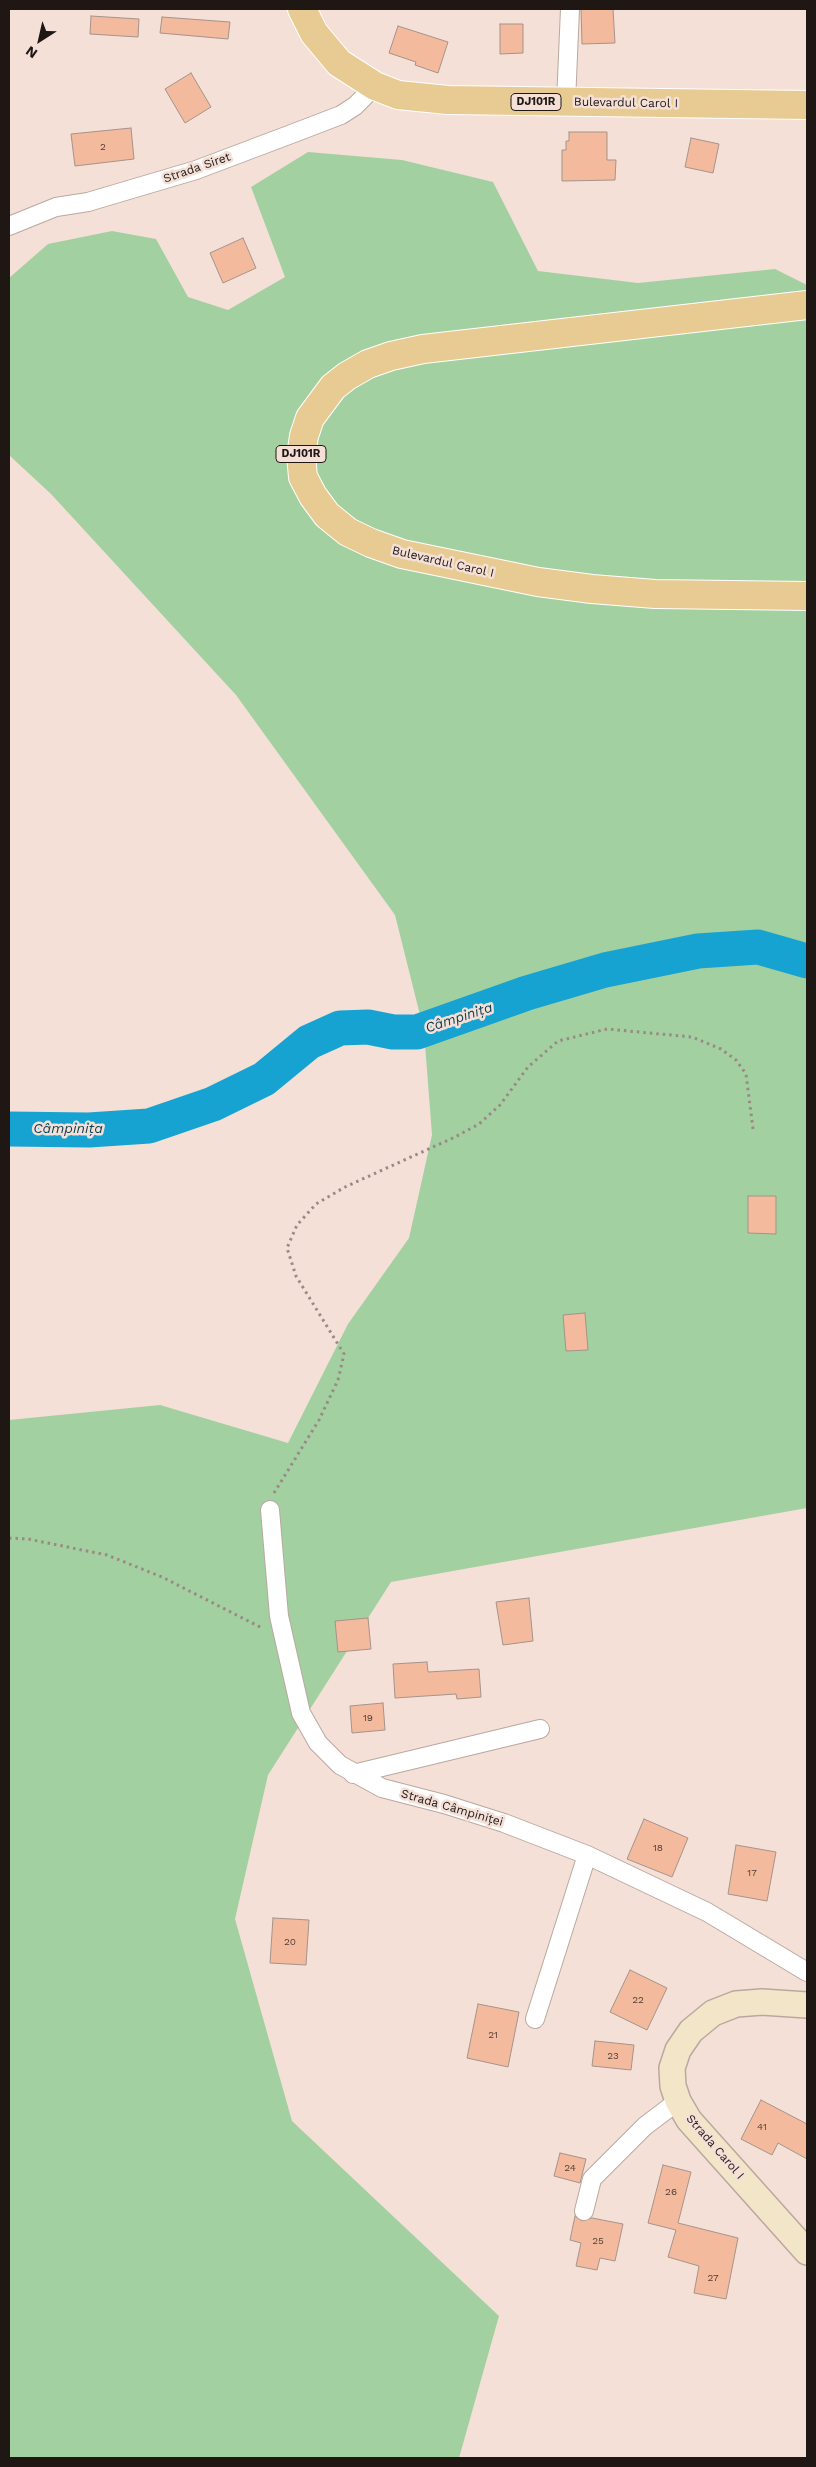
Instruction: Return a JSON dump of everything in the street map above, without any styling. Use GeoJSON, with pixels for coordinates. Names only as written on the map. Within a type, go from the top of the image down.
{"type":"FeatureCollection","features":[{"type":"Feature","properties":{"kind":"main road","name":"Bulevardul Carol I"},"geometry":{"type":"LineString","coordinates":[[302,9],[314,33],[339,63],[375,86],[398,95],[421,99],[807,105]]}},
{"type":"Feature","properties":{"kind":"main road","name":"Bulevardul Carol I"},"geometry":{"type":"LineString","coordinates":[[807,305],[423,349],[391,356],[368,364],[347,376],[334,387],[310,418],[304,436],[301,456],[303,476],[313,496],[327,515],[348,532],[371,543],[402,554],[538,582],[592,589],[655,594],[807,596]]}},
{"type":"Feature","properties":{"kind":"main road","name":"Strada Carol I"},"geometry":{"type":"LineString","coordinates":[[807,2005],[762,2002],[736,2004],[712,2013],[690,2031],[678,2050],[672,2068],[672,2086],[689,2120],[807,2252]]}},
{"type":"Feature","properties":{"kind":"street"},"geometry":{"type":"LineString","coordinates":[[566,102],[570,9]]}},
{"type":"Feature","properties":{"kind":"street","name":"Strada Siret"},"geometry":{"type":"LineString","coordinates":[[9,226],[56,207],[88,202],[196,170],[294,133],[341,115],[355,106],[375,86]]}},
{"type":"Feature","properties":{"kind":"street","name":"Strada Câmpiniței"},"geometry":{"type":"LineString","coordinates":[[270,1510],[275,1577],[284,1642],[301,1713],[309,1730],[328,1754],[353,1774],[382,1788],[444,1804],[504,1823],[587,1855],[708,1912],[807,1972]]}},
{"type":"Feature","properties":{"kind":"street"},"geometry":{"type":"LineString","coordinates":[[353,1774],[540,1729]]}},
{"type":"Feature","properties":{"kind":"street"},"geometry":{"type":"LineString","coordinates":[[535,2019],[587,1855]]}},
{"type":"Feature","properties":{"kind":"street"},"geometry":{"type":"LineString","coordinates":[[584,2211],[592,2180],[608,2161],[645,2126],[678,2101]]}},
{"type":"Feature","properties":{"kind":"path"},"geometry":{"type":"LineString","coordinates":[[270,1510],[277,1485],[319,1420],[338,1380],[344,1354],[296,1276],[286,1248],[297,1225],[316,1204],[345,1187],[455,1137],[479,1124],[500,1105],[528,1067],[558,1041],[608,1030],[692,1037],[736,1060],[746,1074],[754,1129]]}},
{"type":"Feature","properties":{"kind":"path"},"geometry":{"type":"LineString","coordinates":[[9,1538],[28,1539],[107,1555],[162,1577],[206,1598],[284,1642]]}},
{"type":"Feature","properties":{"kind":"green space"},"geometry":{"type":"Polygon","coordinates":[[[308,152],[402,160],[493,182],[538,271],[638,283],[775,269],[807,285],[807,1508],[391,1582],[268,1775],[235,1919],[292,2121],[499,2316],[459,2458],[9,2458],[9,1420],[160,1405],[288,1443],[348,1324],[409,1238],[432,1135],[424,1031],[395,915],[236,695],[51,494],[9,455],[9,278],[48,244],[112,231],[156,239],[188,297],[228,310],[285,277],[251,187],[308,152]]]}},
{"type":"Feature","properties":{"kind":"building"},"geometry":{"type":"Polygon","coordinates":[[[581,9],[613,9],[615,43],[582,44],[581,9]]]}},
{"type":"Feature","properties":{"kind":"building"},"geometry":{"type":"Polygon","coordinates":[[[91,16],[139,19],[138,37],[90,34],[91,16]]]}},
{"type":"Feature","properties":{"kind":"building"},"geometry":{"type":"Polygon","coordinates":[[[162,17],[230,22],[228,39],[160,33],[162,17]]]}},
{"type":"Feature","properties":{"kind":"building"},"geometry":{"type":"Polygon","coordinates":[[[500,24],[523,24],[523,53],[500,54],[500,24]]]}},
{"type":"Feature","properties":{"kind":"building"},"geometry":{"type":"Polygon","coordinates":[[[398,26],[448,42],[438,73],[415,65],[416,62],[389,53],[398,26]]]}},
{"type":"Feature","properties":{"kind":"building"},"geometry":{"type":"Polygon","coordinates":[[[191,73],[211,107],[185,123],[165,89],[191,73]]]}},
{"type":"Feature","properties":{"kind":"building"},"geometry":{"type":"Polygon","coordinates":[[[131,128],[134,159],[75,166],[71,134],[131,128]]]}},
{"type":"Feature","properties":{"kind":"building"},"geometry":{"type":"Polygon","coordinates":[[[569,132],[607,132],[607,160],[616,160],[615,180],[562,181],[562,150],[566,150],[569,132]]]}},
{"type":"Feature","properties":{"kind":"building"},"geometry":{"type":"Polygon","coordinates":[[[691,138],[719,144],[713,173],[685,167],[691,138]]]}},
{"type":"Feature","properties":{"kind":"building"},"geometry":{"type":"Polygon","coordinates":[[[243,238],[256,268],[223,283],[210,253],[243,238]]]}},
{"type":"Feature","properties":{"kind":"building"},"geometry":{"type":"Polygon","coordinates":[[[748,1196],[776,1196],[776,1234],[748,1233],[748,1196]]]}},
{"type":"Feature","properties":{"kind":"building"},"geometry":{"type":"Polygon","coordinates":[[[585,1313],[588,1350],[566,1351],[563,1315],[585,1313]]]}},
{"type":"Feature","properties":{"kind":"building"},"geometry":{"type":"Polygon","coordinates":[[[529,1598],[533,1641],[503,1645],[496,1602],[529,1598]]]}},
{"type":"Feature","properties":{"kind":"building"},"geometry":{"type":"Polygon","coordinates":[[[368,1618],[371,1649],[338,1652],[335,1621],[368,1618]]]}},
{"type":"Feature","properties":{"kind":"building"},"geometry":{"type":"Polygon","coordinates":[[[427,1662],[428,1672],[479,1669],[481,1697],[457,1699],[456,1694],[395,1698],[393,1664],[427,1662]]]}},
{"type":"Feature","properties":{"kind":"building"},"geometry":{"type":"Polygon","coordinates":[[[383,1703],[385,1730],[352,1733],[350,1706],[383,1703]]]}},
{"type":"Feature","properties":{"kind":"building"},"geometry":{"type":"Polygon","coordinates":[[[644,1819],[688,1838],[672,1877],[627,1859],[644,1819]]]}},
{"type":"Feature","properties":{"kind":"building"},"geometry":{"type":"Polygon","coordinates":[[[736,1845],[776,1852],[767,1901],[728,1894],[736,1845]]]}},
{"type":"Feature","properties":{"kind":"building"},"geometry":{"type":"Polygon","coordinates":[[[273,1918],[309,1920],[306,1965],[270,1963],[273,1918]]]}},
{"type":"Feature","properties":{"kind":"building"},"geometry":{"type":"Polygon","coordinates":[[[630,1970],[667,1988],[647,2030],[610,2012],[630,1970]]]}},
{"type":"Feature","properties":{"kind":"building"},"geometry":{"type":"Polygon","coordinates":[[[478,2004],[519,2012],[508,2067],[467,2058],[478,2004]]]}},
{"type":"Feature","properties":{"kind":"building"},"geometry":{"type":"Polygon","coordinates":[[[595,2041],[634,2045],[631,2070],[592,2066],[595,2041]]]}},
{"type":"Feature","properties":{"kind":"building"},"geometry":{"type":"Polygon","coordinates":[[[761,2100],[807,2124],[807,2159],[778,2143],[772,2155],[741,2139],[761,2100]]]}},
{"type":"Feature","properties":{"kind":"building"},"geometry":{"type":"Polygon","coordinates":[[[560,2153],[586,2159],[580,2183],[554,2176],[560,2153]]]}},
{"type":"Feature","properties":{"kind":"building"},"geometry":{"type":"Polygon","coordinates":[[[663,2165],[691,2172],[678,2223],[738,2238],[726,2299],[694,2293],[699,2266],[668,2257],[676,2230],[648,2223],[663,2165]]]}},
{"type":"Feature","properties":{"kind":"building"},"geometry":{"type":"Polygon","coordinates":[[[575,2216],[582,2221],[592,2218],[623,2224],[615,2261],[600,2258],[597,2270],[576,2266],[581,2243],[570,2240],[575,2216]]]}},
{"type":"Feature","properties":{"kind":"waterway","name":"Câmpinița"},"geometry":{"type":"LineString","coordinates":[[9,1129],[89,1130],[149,1126],[213,1104],[264,1079],[309,1042],[340,1028],[368,1027],[393,1032],[417,1032],[527,993],[605,970],[698,951],[758,947],[807,961]]}}]}
